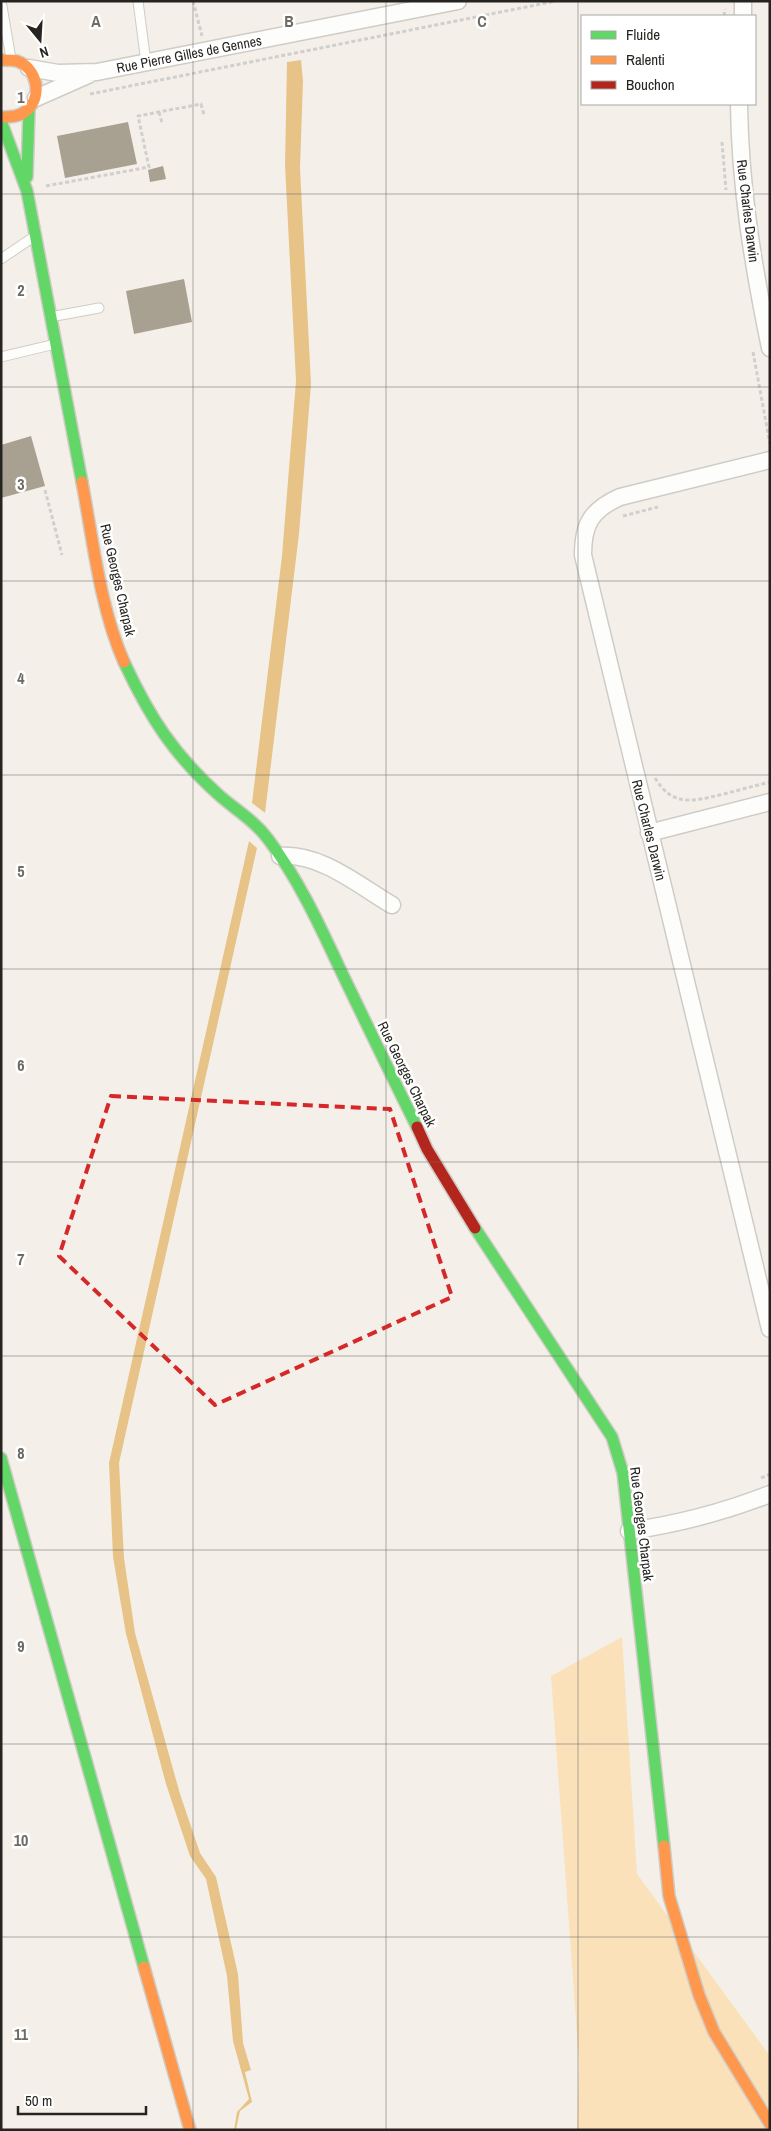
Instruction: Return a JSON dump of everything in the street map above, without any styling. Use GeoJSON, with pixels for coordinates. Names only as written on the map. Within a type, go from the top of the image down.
{"type":"FeatureCollection","features":[{"type":"Feature","properties":{"kind":"street","name":"Rue Pierre Gilles de Gennes"},"geometry":{"type":"LineString","coordinates":[[29,68],[58,73],[98,72],[458,1]]}},
{"type":"Feature","properties":{"kind":"street"},"geometry":{"type":"LineString","coordinates":[[743,1],[743,15]]}},
{"type":"Feature","properties":{"kind":"street"},"geometry":{"type":"LineString","coordinates":[[6,59],[21,62],[29,68]]}},
{"type":"Feature","properties":{"kind":"street","name":"Rue Georges Charpak"},"geometry":{"type":"LineString","coordinates":[[27,190],[32,104],[37,82],[29,68]]}},
{"type":"Feature","properties":{"kind":"street","name":"Rue Pierre Gilles de Gennes"},"geometry":{"type":"LineString","coordinates":[[32,104],[98,72]]}},
{"type":"Feature","properties":{"kind":"street"},"geometry":{"type":"LineString","coordinates":[[1,117],[15,117],[32,104]]}},
{"type":"Feature","properties":{"kind":"street","name":"Rue Charles Darwin"},"geometry":{"type":"LineString","coordinates":[[739,105],[744,198],[770,348]]}},
{"type":"Feature","properties":{"kind":"street","name":"Rue Georges Charpak"},"geometry":{"type":"LineString","coordinates":[[1,121],[27,190],[105,601],[119,650],[138,692],[164,737],[183,760],[220,796],[251,821],[267,837],[280,856],[316,918],[427,1150],[463,1210],[612,1437],[622,1473],[669,1896],[699,1995],[714,2032],[770,2124]]}},
{"type":"Feature","properties":{"kind":"street","name":"Rue Charles Darwin"},"geometry":{"type":"LineString","coordinates":[[770,460],[620,497],[594,513],[586,526],[583,540],[583,555],[770,1329]]}},
{"type":"Feature","properties":{"kind":"street"},"geometry":{"type":"LineString","coordinates":[[650,833],[770,802]]}},
{"type":"Feature","properties":{"kind":"street"},"geometry":{"type":"LineString","coordinates":[[280,856],[294,855],[322,864],[392,905]]}},
{"type":"Feature","properties":{"kind":"street"},"geometry":{"type":"LineString","coordinates":[[1,1458],[190,2130]]}},
{"type":"Feature","properties":{"kind":"street"},"geometry":{"type":"LineString","coordinates":[[629,1531],[704,1517],[770,1494]]}},
{"type":"Feature","properties":{"kind":"lane"},"geometry":{"type":"LineString","coordinates":[[138,1],[146,63]]}},
{"type":"Feature","properties":{"kind":"lane"},"geometry":{"type":"LineString","coordinates":[[2,6],[6,59]]}},
{"type":"Feature","properties":{"kind":"lane"},"geometry":{"type":"LineString","coordinates":[[1,259],[35,236]]}},
{"type":"Feature","properties":{"kind":"lane"},"geometry":{"type":"LineString","coordinates":[[50,317],[99,308]]}},
{"type":"Feature","properties":{"kind":"lane"},"geometry":{"type":"LineString","coordinates":[[1,357],[55,344]]}},
{"type":"Feature","properties":{"kind":"path"},"geometry":{"type":"LineString","coordinates":[[193,1],[206,52]]}},
{"type":"Feature","properties":{"kind":"path"},"geometry":{"type":"LineString","coordinates":[[84,95],[556,1]]}},
{"type":"Feature","properties":{"kind":"path"},"geometry":{"type":"LineString","coordinates":[[40,188],[149,167],[138,116],[201,104],[204,115]]}},
{"type":"Feature","properties":{"kind":"path"},"geometry":{"type":"LineString","coordinates":[[159,112],[162,123]]}},
{"type":"Feature","properties":{"kind":"path"},"geometry":{"type":"LineString","coordinates":[[44,490],[62,555]]}},
{"type":"Feature","properties":{"kind":"path"},"geometry":{"type":"LineString","coordinates":[[655,778],[669,794],[676,798],[693,801],[770,782]]}},
{"type":"Feature","properties":{"kind":"highlighted area"},"geometry":{"type":"Polygon","coordinates":[[[111,1096],[390,1109],[452,1297],[215,1405],[59,1256],[111,1096]]]}},
{"type":"Feature","properties":{"kind":"shaded area"},"geometry":{"type":"Polygon","coordinates":[[[301,60],[303,81],[300,168],[311,384],[299,534],[265,813],[252,803],[282,556],[296,381],[285,165],[287,62],[301,60]]]}},
{"type":"Feature","properties":{"kind":"shaded area"},"geometry":{"type":"Polygon","coordinates":[[[249,841],[257,848],[119,1463],[124,1558],[135,1633],[180,1794],[200,1853],[216,1877],[238,1974],[243,2043],[251,2070],[245,2072],[252,2102],[240,2111],[236,2130],[234,2130],[237,2112],[249,2099],[233,2041],[227,1976],[206,1879],[190,1856],[166,1784],[126,1634],[113,1557],[109,1463],[249,841]]]}},
{"type":"Feature","properties":{"kind":"shaded area"},"geometry":{"type":"Polygon","coordinates":[[[622,1637],[637,1874],[770,2056],[770,2130],[577,2130],[579,2062],[551,1676],[622,1637]]]}},
{"type":"Feature","properties":{"kind":"building"},"geometry":{"type":"Polygon","coordinates":[[[128,122],[137,164],[65,178],[57,136],[128,122]]]}},
{"type":"Feature","properties":{"kind":"building"},"geometry":{"type":"Polygon","coordinates":[[[163,166],[166,179],[150,182],[148,170],[163,166]]]}},
{"type":"Feature","properties":{"kind":"building"},"geometry":{"type":"Polygon","coordinates":[[[184,279],[192,322],[134,334],[126,291],[184,279]]]}},
{"type":"Feature","properties":{"kind":"building"},"geometry":{"type":"Polygon","coordinates":[[[31,436],[45,486],[1,498],[1,445],[31,436]]]}},
{"type":"Feature","properties":{"kind":"traffic: fast"},"geometry":{"type":"LineString","coordinates":[[27,177],[29,110]]}},
{"type":"Feature","properties":{"kind":"traffic: fast"},"geometry":{"type":"LineString","coordinates":[[1,121],[27,191],[82,482]]}},
{"type":"Feature","properties":{"kind":"traffic: fast"},"geometry":{"type":"LineString","coordinates":[[124,662],[164,735],[176,750],[204,781],[263,833],[279,854],[317,920],[417,1127]]}},
{"type":"Feature","properties":{"kind":"traffic: fast"},"geometry":{"type":"LineString","coordinates":[[475,1228],[612,1437],[623,1473],[664,1846]]}},
{"type":"Feature","properties":{"kind":"traffic: fast"},"geometry":{"type":"LineString","coordinates":[[1,1458],[144,1967]]}},
{"type":"Feature","properties":{"kind":"traffic: slow"},"geometry":{"type":"LineString","coordinates":[[1,60],[17,61],[24,65],[36,83],[35,97],[27,110],[15,116],[1,117]]}},
{"type":"Feature","properties":{"kind":"traffic: slow"},"geometry":{"type":"LineString","coordinates":[[82,482],[103,597],[124,662]]}},
{"type":"Feature","properties":{"kind":"traffic: slow"},"geometry":{"type":"LineString","coordinates":[[664,1846],[669,1896],[699,1995],[714,2032],[770,2124]]}},
{"type":"Feature","properties":{"kind":"traffic: slow"},"geometry":{"type":"LineString","coordinates":[[144,1967],[190,2130]]}},
{"type":"Feature","properties":{"kind":"traffic: jam"},"geometry":{"type":"LineString","coordinates":[[417,1127],[427,1149],[475,1228]]}}]}
